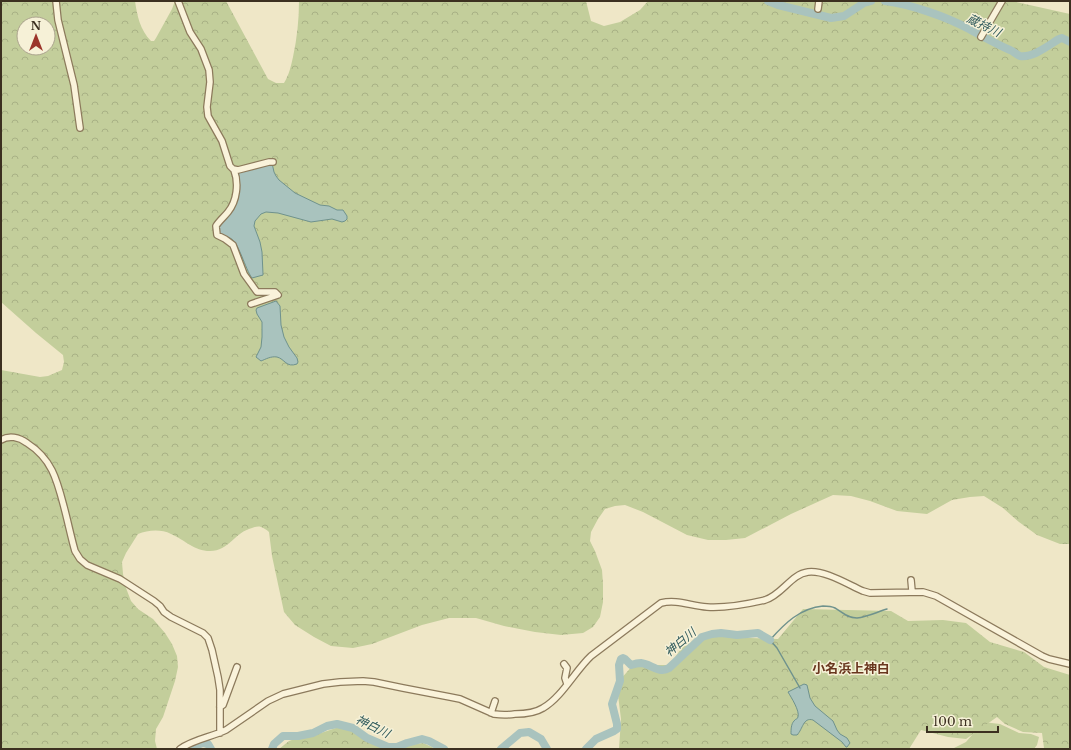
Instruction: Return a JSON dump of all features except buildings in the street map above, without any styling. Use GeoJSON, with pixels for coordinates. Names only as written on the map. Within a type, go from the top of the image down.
{"type":"FeatureCollection","features":[{"type":"Feature","properties":{"kind":"street"},"geometry":{"type":"LineString","coordinates":[[56,1],[64,49],[73,79],[80,128]]}},
{"type":"Feature","properties":{"kind":"street"},"geometry":{"type":"LineString","coordinates":[[178,1],[190,32],[201,49],[209,70],[208,116],[222,141],[230,166],[234,170],[236,193],[231,208],[216,226],[217,236],[225,239],[233,245],[244,274],[255,290],[259,292],[275,292],[278,294],[251,304]]}},
{"type":"Feature","properties":{"kind":"street"},"geometry":{"type":"LineString","coordinates":[[818,9],[819,1]]}},
{"type":"Feature","properties":{"kind":"street"},"geometry":{"type":"LineString","coordinates":[[981,37],[1002,1]]}},
{"type":"Feature","properties":{"kind":"street"},"geometry":{"type":"LineString","coordinates":[[234,170],[273,162]]}},
{"type":"Feature","properties":{"kind":"street"},"geometry":{"type":"LineString","coordinates":[[1,440],[12,437],[22,440],[40,452],[53,471],[58,484],[75,551],[80,559],[87,565],[120,579],[154,601],[171,617],[203,633],[208,638],[220,690],[220,733]]}},
{"type":"Feature","properties":{"kind":"street"},"geometry":{"type":"LineString","coordinates":[[180,749],[220,733],[268,701],[283,694],[323,684],[340,682],[374,682],[460,699],[498,715],[520,714],[536,711],[542,709],[552,701],[584,663],[592,656],[661,603],[668,601],[705,607],[719,607],[754,602],[774,596],[792,580],[807,572],[821,573],[863,591],[912,591],[923,592],[936,596],[1042,656],[1070,664]]}},
{"type":"Feature","properties":{"kind":"street"},"geometry":{"type":"LineString","coordinates":[[911,580],[912,591]]}},
{"type":"Feature","properties":{"kind":"street"},"geometry":{"type":"LineString","coordinates":[[564,664],[567,668],[565,678],[567,684]]}},
{"type":"Feature","properties":{"kind":"street"},"geometry":{"type":"LineString","coordinates":[[220,707],[237,667]]}},
{"type":"Feature","properties":{"kind":"street"},"geometry":{"type":"LineString","coordinates":[[491,713],[495,701]]}},
{"type":"Feature","properties":{"kind":"green space"},"geometry":{"type":"Polygon","coordinates":[[[1,1],[135,1],[138,17],[144,32],[151,41],[154,41],[175,1],[226,1],[268,79],[276,83],[284,83],[291,67],[297,36],[299,1],[586,1],[591,21],[604,26],[620,22],[640,10],[648,1],[1012,1],[1070,14],[1070,544],[1060,544],[1037,535],[1003,508],[984,496],[952,500],[927,514],[897,511],[851,496],[833,495],[791,514],[745,538],[726,540],[708,540],[687,535],[643,512],[625,505],[615,506],[605,509],[591,532],[590,541],[602,570],[603,602],[600,617],[593,627],[583,633],[561,635],[504,626],[476,618],[449,618],[422,625],[372,644],[353,648],[331,646],[295,625],[284,612],[272,556],[269,532],[264,528],[254,527],[246,530],[222,548],[210,551],[204,551],[194,547],[167,532],[146,532],[138,534],[122,562],[126,588],[131,601],[138,609],[153,619],[165,633],[177,656],[178,667],[175,681],[163,717],[156,729],[155,741],[157,749],[1,749],[1,370],[40,377],[48,376],[62,370],[64,362],[63,355],[1,302],[1,1]]]}},
{"type":"Feature","properties":{"kind":"green space"},"geometry":{"type":"Polygon","coordinates":[[[803,609],[891,611],[908,621],[943,620],[966,623],[990,642],[1024,652],[1044,667],[1070,675],[1069,749],[1042,749],[1044,748],[1042,733],[1023,732],[1005,724],[997,717],[966,739],[948,737],[921,730],[909,749],[619,749],[621,719],[618,695],[620,680],[633,665],[670,665],[682,647],[713,632],[750,638],[778,639],[803,609]]]}},
{"type":"Feature","properties":{"kind":"green space"},"geometry":{"type":"Polygon","coordinates":[[[983,722],[1000,724],[1019,733],[1031,734],[1039,737],[1037,745],[1034,749],[952,749],[966,742],[983,722]]]}},
{"type":"Feature","properties":{"kind":"green space"},"geometry":{"type":"Polygon","coordinates":[[[348,724],[367,736],[396,747],[423,743],[436,749],[279,749],[289,741],[348,724]]]}},
{"type":"Feature","properties":{"kind":"water"},"geometry":{"type":"Polygon","coordinates":[[[272,163],[274,172],[279,180],[295,193],[320,205],[329,206],[337,210],[343,210],[347,216],[347,219],[342,222],[332,219],[311,222],[278,213],[266,212],[261,214],[255,221],[254,226],[262,252],[263,275],[252,278],[233,240],[220,236],[217,228],[230,213],[237,173],[272,163]]]}},
{"type":"Feature","properties":{"kind":"water"},"geometry":{"type":"Polygon","coordinates":[[[276,301],[280,306],[281,325],[284,337],[297,358],[297,364],[290,365],[277,357],[271,357],[261,361],[256,357],[261,347],[262,322],[256,310],[257,308],[276,301]]]}},
{"type":"Feature","properties":{"kind":"water"},"geometry":{"type":"Polygon","coordinates":[[[804,684],[807,685],[810,698],[815,706],[833,721],[840,734],[847,738],[850,743],[847,747],[813,720],[807,720],[797,735],[791,734],[792,724],[798,718],[798,711],[788,692],[804,684]]]}},
{"type":"Feature","properties":{"kind":"waterway","name":"蔵持川"},"geometry":{"type":"LineString","coordinates":[[768,1],[778,5],[831,18],[844,16],[864,3],[871,1]]}},
{"type":"Feature","properties":{"kind":"waterway","name":"蔵持川"},"geometry":{"type":"LineString","coordinates":[[885,1],[917,8],[960,24],[1020,56],[1035,53],[1062,38],[1070,42]]}},
{"type":"Feature","properties":{"kind":"waterway"},"geometry":{"type":"LineString","coordinates":[[800,688],[777,648],[770,640],[781,628],[800,613],[815,607],[834,607],[847,616],[853,618],[868,616],[887,609]]}},
{"type":"Feature","properties":{"kind":"waterway","name":"神白川"},"geometry":{"type":"LineString","coordinates":[[586,749],[596,739],[617,729],[612,704],[620,681],[619,665],[621,659],[625,659],[631,665],[641,663],[665,670],[702,637],[712,634],[721,633],[737,635],[758,633],[770,640]]}},
{"type":"Feature","properties":{"kind":"waterway","name":"神白川"},"geometry":{"type":"LineString","coordinates":[[272,749],[274,744],[283,736],[298,736],[313,733],[327,726],[337,724],[353,728],[367,738],[388,747],[397,747],[422,739],[444,749]]}},
{"type":"Feature","properties":{"kind":"waterway","name":"神白川"},"geometry":{"type":"LineString","coordinates":[[501,749],[520,733],[529,732],[541,739],[547,749]]}},
{"type":"Feature","properties":{"kind":"waterway","name":"神白川"},"geometry":{"type":"LineString","coordinates":[[186,749],[203,743],[208,744],[211,749]]}},
{"type":"Feature","properties":{"kind":"district","name":"小名浜上神白"},"geometry":{"type":"Point","coordinates":[851,668]}}]}
